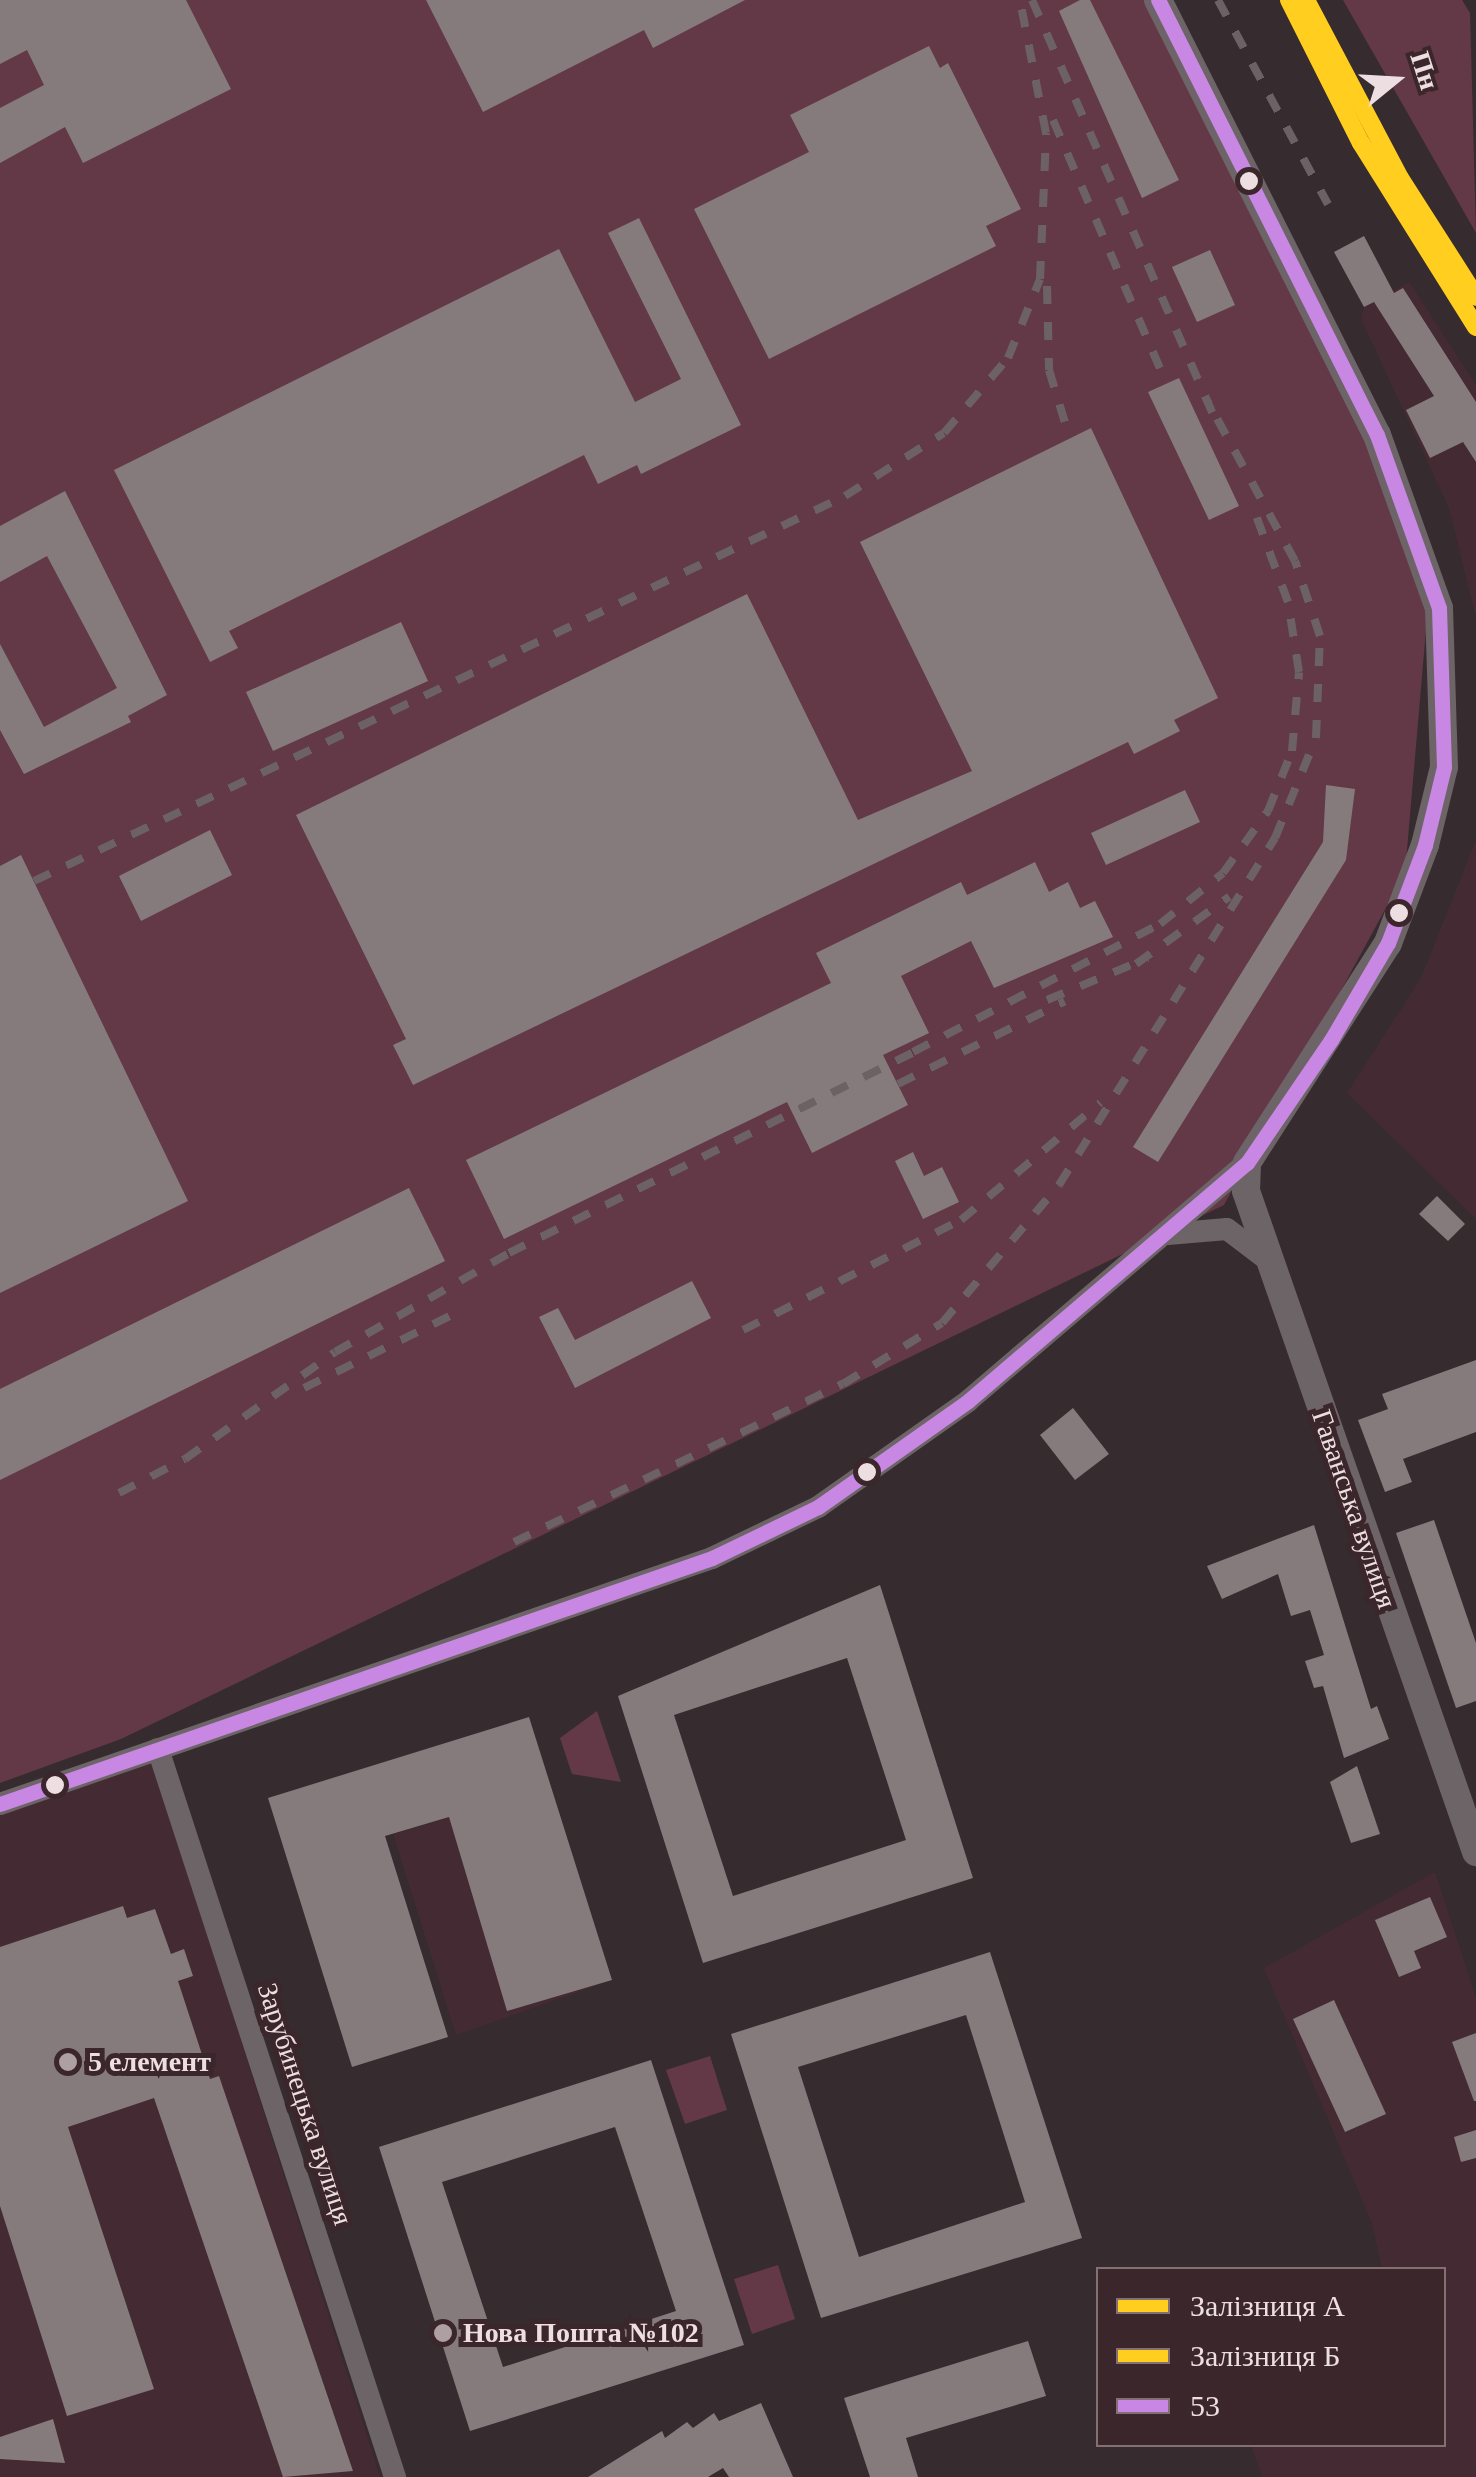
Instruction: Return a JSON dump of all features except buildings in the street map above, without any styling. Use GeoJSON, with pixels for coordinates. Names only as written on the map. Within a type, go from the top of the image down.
{"type":"FeatureCollection","features":[{"type":"Feature","properties":{"kind":"street"},"geometry":{"type":"LineString","coordinates":[[0,1804],[712,1558],[818,1507],[956,1410],[1247,1163],[1388,944],[1444,767],[1446,690],[1439,608],[1397,478],[1158,0]]}},
{"type":"Feature","properties":{"kind":"street","name":"Гаванська вулиця"},"geometry":{"type":"LineString","coordinates":[[1247,1163],[1248,1208],[1476,1852]]}},
{"type":"Feature","properties":{"kind":"street"},"geometry":{"type":"LineString","coordinates":[[1156,1238],[1216,1227],[1266,1258]]}},
{"type":"Feature","properties":{"kind":"street","name":"Зарубинецька вулиця"},"geometry":{"type":"LineString","coordinates":[[158,1749],[395,2477]]}},
{"type":"Feature","properties":{"kind":"shaded area"},"geometry":{"type":"Polygon","coordinates":[[[0,0],[1162,0],[1431,572],[1405,873],[1224,1205],[121,1739],[0,1783],[0,0]]]}},
{"type":"Feature","properties":{"kind":"shaded area"},"geometry":{"type":"Polygon","coordinates":[[[1343,0],[1462,0],[1470,13],[1476,233],[1343,0]]]}},
{"type":"Feature","properties":{"kind":"shaded area"},"geometry":{"type":"Polygon","coordinates":[[[1409,282],[1476,385],[1476,618],[1449,508],[1361,319],[1364,307],[1409,282]]]}},
{"type":"Feature","properties":{"kind":"shaded area"},"geometry":{"type":"Polygon","coordinates":[[[1476,840],[1476,1219],[1347,1093],[1421,978],[1476,840]]]}},
{"type":"Feature","properties":{"kind":"shaded area"},"geometry":{"type":"Polygon","coordinates":[[[597,1711],[621,1782],[572,1774],[560,1738],[597,1711]]]}},
{"type":"Feature","properties":{"kind":"shaded area"},"geometry":{"type":"Polygon","coordinates":[[[151,1758],[380,2477],[0,2477],[0,1811],[151,1758]]]}},
{"type":"Feature","properties":{"kind":"shaded area"},"geometry":{"type":"Polygon","coordinates":[[[551,1788],[612,1980],[456,2035],[393,1834],[551,1788]]]}},
{"type":"Feature","properties":{"kind":"shaded area"},"geometry":{"type":"Polygon","coordinates":[[[1435,1872],[1476,1998],[1476,2477],[1262,2477],[1252,2447],[1446,2447],[1446,2267],[1382,2267],[1372,2223],[1264,1968],[1435,1872]]]}},
{"type":"Feature","properties":{"kind":"shaded area"},"geometry":{"type":"Polygon","coordinates":[[[710,2056],[727,2110],[685,2124],[666,2070],[710,2056]]]}},
{"type":"Feature","properties":{"kind":"shaded area"},"geometry":{"type":"Polygon","coordinates":[[[778,2265],[795,2319],[752,2334],[734,2279],[778,2265]]]}},
{"type":"Feature","properties":{"kind":"railway"},"geometry":{"type":"LineString","coordinates":[[34,881],[845,496],[944,433],[1008,358],[1040,279],[1046,133],[1020,0]]}},
{"type":"Feature","properties":{"kind":"railway"},"geometry":{"type":"LineString","coordinates":[[1032,0],[1213,414]]}},
{"type":"Feature","properties":{"kind":"railway"},"geometry":{"type":"LineString","coordinates":[[1218,0],[1328,204]]}},
{"type":"Feature","properties":{"kind":"railway"},"geometry":{"type":"LineString","coordinates":[[1053,120],[1166,383]]}},
{"type":"Feature","properties":{"kind":"railway"},"geometry":{"type":"LineString","coordinates":[[1047,286],[1049,370],[1070,439]]}},
{"type":"Feature","properties":{"kind":"railway"},"geometry":{"type":"LineString","coordinates":[[514,1542],[843,1384],[942,1323],[1059,1185],[1275,838],[1316,738],[1320,636],[1295,561],[1207,400]]}},
{"type":"Feature","properties":{"kind":"railway"},"geometry":{"type":"LineString","coordinates":[[913,1052],[1160,924],[1223,873],[1268,811],[1292,751],[1299,672],[1288,602],[1254,510]]}},
{"type":"Feature","properties":{"kind":"railway"},"geometry":{"type":"LineString","coordinates":[[1136,964],[1229,897]]}},
{"type":"Feature","properties":{"kind":"railway"},"geometry":{"type":"LineString","coordinates":[[1047,1000],[1148,958]]}},
{"type":"Feature","properties":{"kind":"railway"},"geometry":{"type":"LineString","coordinates":[[898,1084],[1065,1001]]}},
{"type":"Feature","properties":{"kind":"railway"},"geometry":{"type":"LineString","coordinates":[[119,1493],[185,1459],[335,1352],[509,1253],[926,1046]]}},
{"type":"Feature","properties":{"kind":"railway"},"geometry":{"type":"LineString","coordinates":[[743,1330],[961,1220],[1100,1103]]}},
{"type":"Feature","properties":{"kind":"railway"},"geometry":{"type":"LineString","coordinates":[[304,1388],[456,1313]]}},
{"type":"Feature","properties":{"kind":"rail line","name":"A"},"geometry":{"type":"LineString","coordinates":[[1289,0],[1361,143],[1476,327]]}},
{"type":"Feature","properties":{"kind":"rail line","name":"Б"},"geometry":{"type":"LineString","coordinates":[[1306,0],[1400,178],[1476,297]]}},
{"type":"Feature","properties":{"kind":"transit line","name":"53"},"geometry":{"type":"LineString","coordinates":[[0,1804],[712,1558],[818,1507],[968,1401],[1247,1163],[1331,1040],[1388,943],[1425,845],[1444,767],[1439,608],[1377,435],[1158,0]]}},
{"type":"Feature","properties":{"kind":"place","name":"5 елемент"},"geometry":{"type":"Point","coordinates":[68,2062]}},
{"type":"Feature","properties":{"kind":"place","name":"Нова Пошта №102"},"geometry":{"type":"Point","coordinates":[443,2333]}}]}
